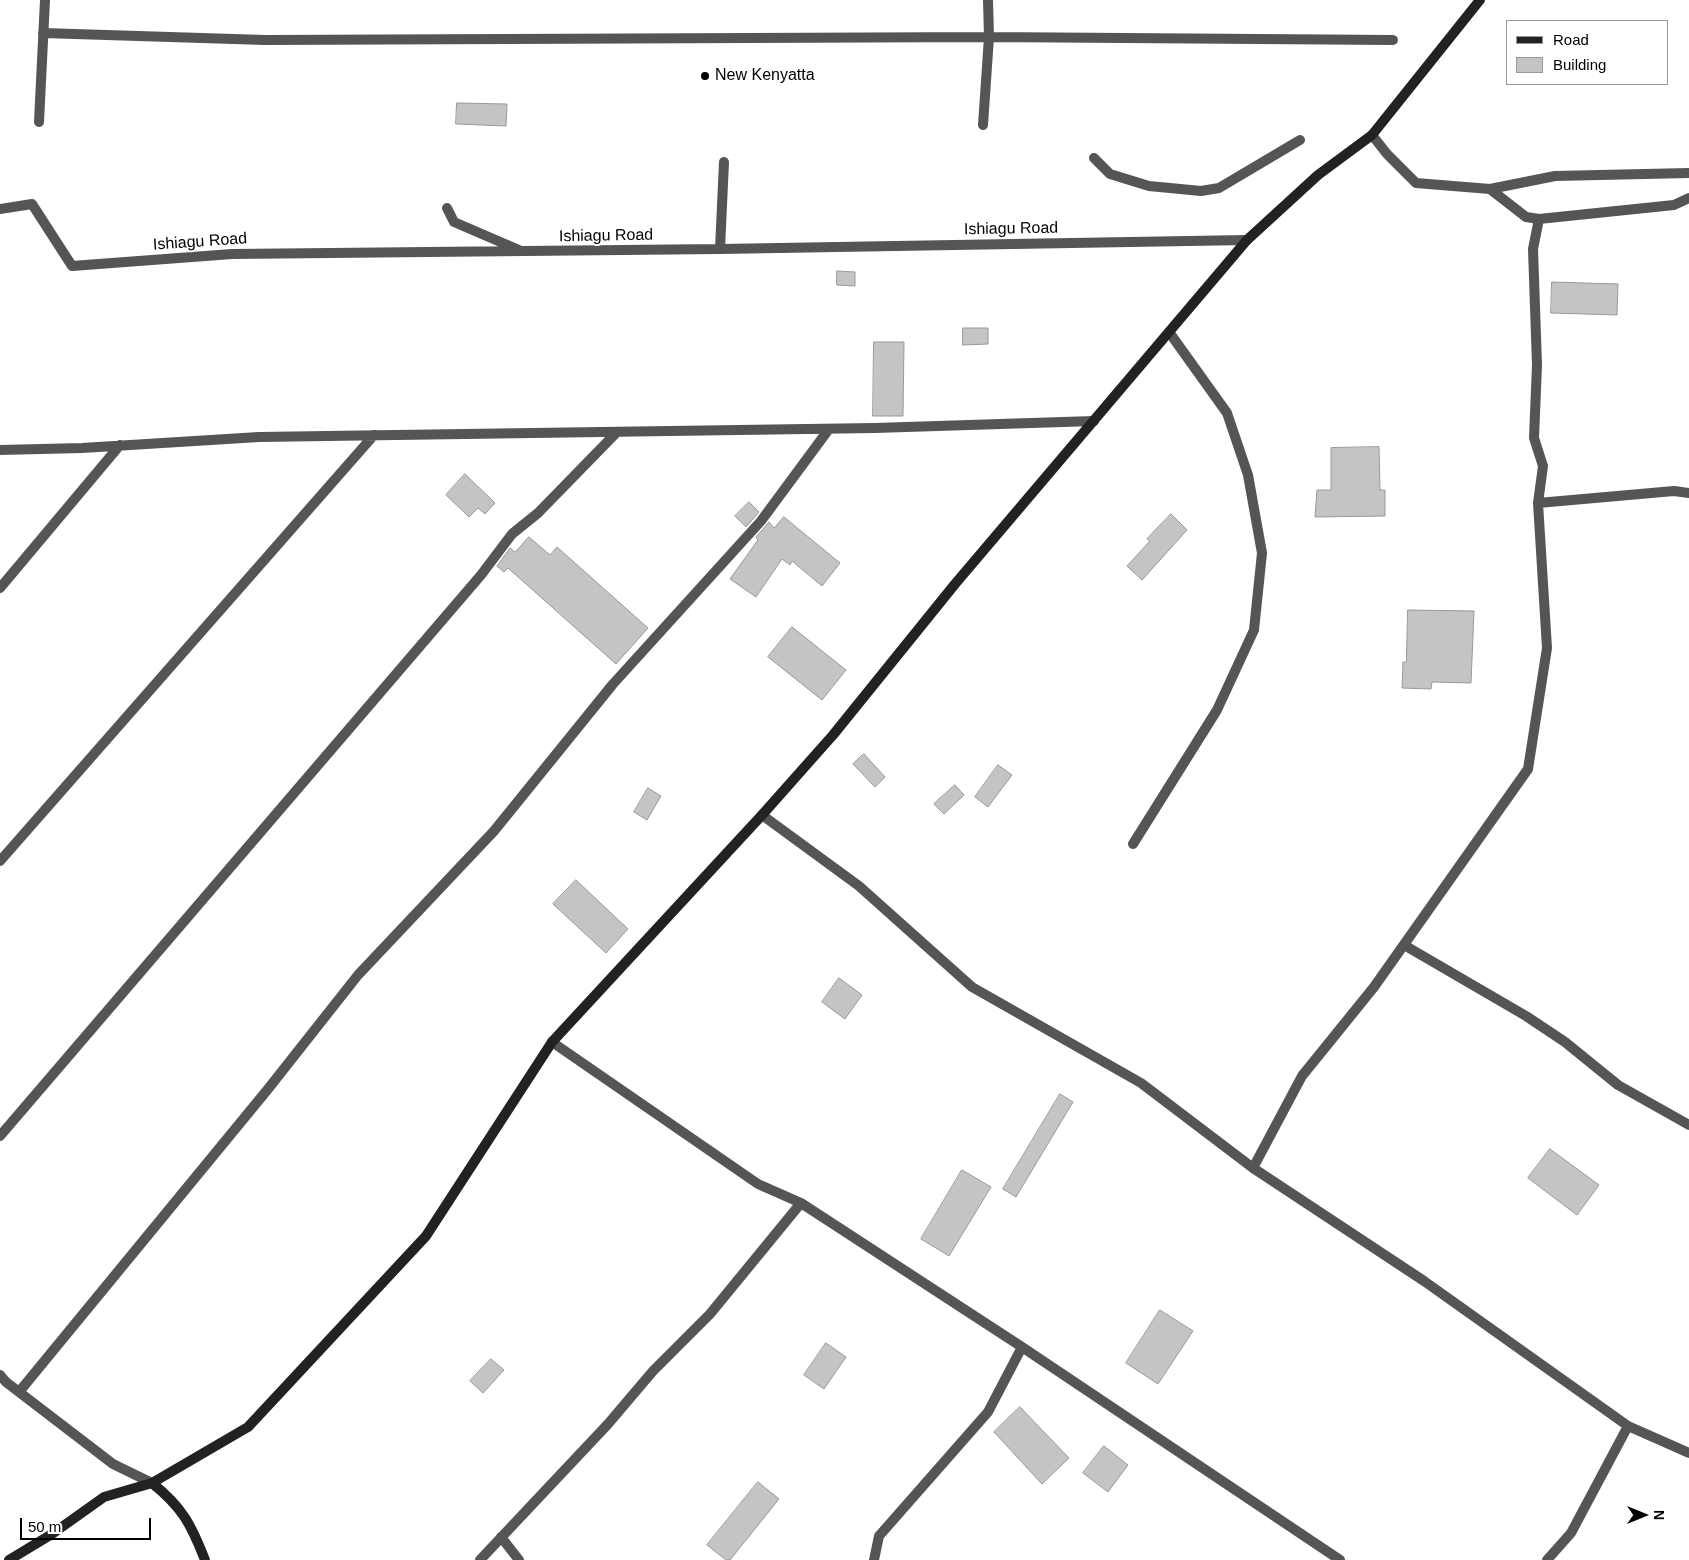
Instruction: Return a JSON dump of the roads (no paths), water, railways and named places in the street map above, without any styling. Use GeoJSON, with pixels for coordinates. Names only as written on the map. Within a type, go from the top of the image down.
{"type":"FeatureCollection","features":[{"type":"Feature","properties":{"kind":"street"},"geometry":{"type":"LineString","coordinates":[[39,122],[45,0]]}},
{"type":"Feature","properties":{"kind":"street"},"geometry":{"type":"LineString","coordinates":[[983,125],[989,37],[988,0]]}},
{"type":"Feature","properties":{"kind":"street"},"geometry":{"type":"LineString","coordinates":[[9,1560],[52,1534],[104,1497],[152,1483],[248,1427],[426,1236],[552,1042],[762,816],[833,735],[955,584],[1247,240],[1318,175],[1372,135],[1480,0]]}},
{"type":"Feature","properties":{"kind":"street"},"geometry":{"type":"LineString","coordinates":[[43,33],[265,40],[989,37],[1393,40]]}},
{"type":"Feature","properties":{"kind":"street"},"geometry":{"type":"LineString","coordinates":[[1372,135],[1387,154],[1416,183],[1490,189],[1554,176],[1689,174]]}},
{"type":"Feature","properties":{"kind":"street"},"geometry":{"type":"LineString","coordinates":[[1094,158],[1110,174],[1149,186],[1201,191],[1219,188],[1300,140]]}},
{"type":"Feature","properties":{"kind":"street"},"geometry":{"type":"LineString","coordinates":[[720,250],[724,162]]}},
{"type":"Feature","properties":{"kind":"street"},"geometry":{"type":"LineString","coordinates":[[1490,189],[1526,217],[1539,219],[1569,214],[1620,211],[1674,204],[1689,198]]}},
{"type":"Feature","properties":{"kind":"street","name":"Ishiagu Road"},"geometry":{"type":"LineString","coordinates":[[0,209],[32,204],[72,266],[232,254],[720,250],[1247,240]]}},
{"type":"Feature","properties":{"kind":"street"},"geometry":{"type":"LineString","coordinates":[[447,208],[454,222],[522,252]]}},
{"type":"Feature","properties":{"kind":"street"},"geometry":{"type":"LineString","coordinates":[[1253,1168],[1302,1076],[1374,986],[1528,769],[1547,648],[1538,504],[1543,466],[1534,438],[1537,365],[1533,249],[1539,219]]}},
{"type":"Feature","properties":{"kind":"street"},"geometry":{"type":"LineString","coordinates":[[1133,844],[1217,710],[1254,630],[1262,553],[1248,475],[1227,413],[1169,332]]}},
{"type":"Feature","properties":{"kind":"street"},"geometry":{"type":"LineString","coordinates":[[0,450],[120,446],[259,437],[829,429],[1094,420]]}},
{"type":"Feature","properties":{"kind":"street"},"geometry":{"type":"LineString","coordinates":[[19,1392],[268,1089],[358,975],[494,830],[613,684],[761,522],[829,429]]}},
{"type":"Feature","properties":{"kind":"street"},"geometry":{"type":"LineString","coordinates":[[0,1136],[481,574],[512,534],[538,513],[616,432]]}},
{"type":"Feature","properties":{"kind":"street"},"geometry":{"type":"LineString","coordinates":[[0,861],[374,435]]}},
{"type":"Feature","properties":{"kind":"street"},"geometry":{"type":"LineString","coordinates":[[0,588],[120,446]]}},
{"type":"Feature","properties":{"kind":"street"},"geometry":{"type":"LineString","coordinates":[[1538,504],[1674,491],[1689,493]]}},
{"type":"Feature","properties":{"kind":"street"},"geometry":{"type":"LineString","coordinates":[[762,816],[859,886],[972,987],[1141,1082],[1253,1168],[1424,1281],[1628,1426],[1689,1453]]}},
{"type":"Feature","properties":{"kind":"street"},"geometry":{"type":"LineString","coordinates":[[1404,945],[1526,1016],[1565,1042],[1618,1085],[1689,1124]]}},
{"type":"Feature","properties":{"kind":"street"},"geometry":{"type":"LineString","coordinates":[[552,1042],[758,1184],[801,1203],[1022,1347],[1340,1560]]}},
{"type":"Feature","properties":{"kind":"street"},"geometry":{"type":"LineString","coordinates":[[480,1560],[608,1424],[653,1371],[710,1314],[801,1203]]}},
{"type":"Feature","properties":{"kind":"street"},"geometry":{"type":"LineString","coordinates":[[874,1560],[879,1536],[988,1412],[1022,1347]]}},
{"type":"Feature","properties":{"kind":"street"},"geometry":{"type":"LineString","coordinates":[[0,1376],[113,1464],[152,1483],[174,1501],[194,1532],[205,1560]]}},
{"type":"Feature","properties":{"kind":"street"},"geometry":{"type":"LineString","coordinates":[[1547,1560],[1570,1533],[1628,1426]]}},
{"type":"Feature","properties":{"kind":"street"},"geometry":{"type":"LineString","coordinates":[[501,1537],[518,1560]]}},
{"type":"Feature","properties":{"kind":"place","name":"New Kenyatta"},"geometry":{"type":"Point","coordinates":[705,76]}}]}
